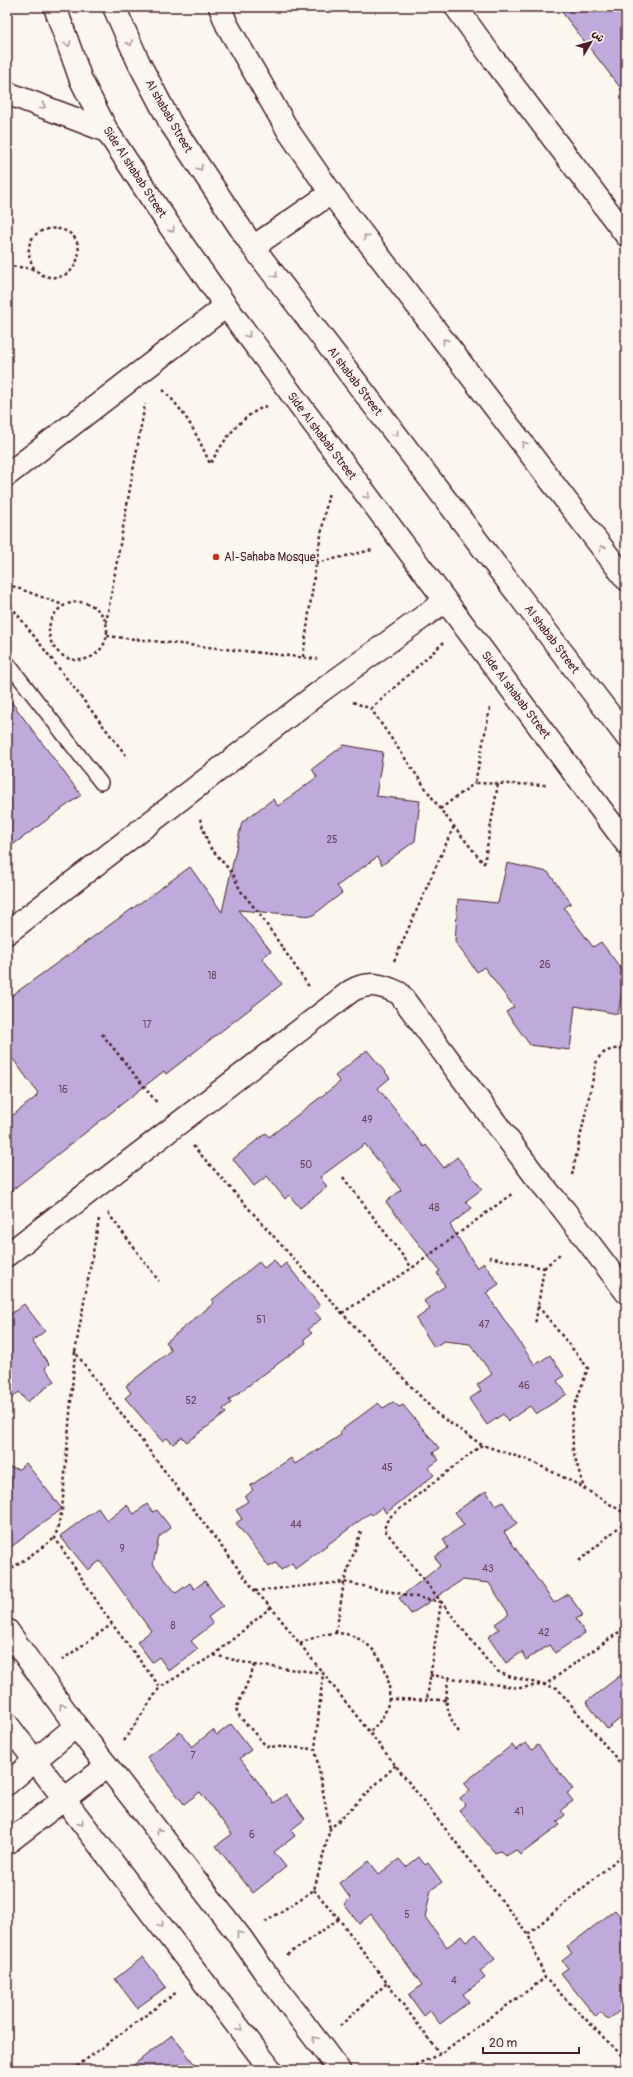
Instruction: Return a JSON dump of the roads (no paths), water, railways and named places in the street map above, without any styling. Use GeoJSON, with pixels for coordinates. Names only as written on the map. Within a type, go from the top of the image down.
{"type":"FeatureCollection","features":[{"type":"Feature","properties":{"kind":"street","name":"Side Al shabab Street"},"geometry":{"type":"LineString","coordinates":[[55,7],[81,80],[107,131],[169,225],[226,306],[626,843]]}},
{"type":"Feature","properties":{"kind":"street","name":"Al shabab Street"},"geometry":{"type":"LineString","coordinates":[[114,7],[139,64],[171,124],[254,247],[626,736]]}},
{"type":"Feature","properties":{"kind":"street"},"geometry":{"type":"LineString","coordinates":[[220,7],[227,25],[289,132],[331,193],[626,579]]}},
{"type":"Feature","properties":{"kind":"street"},"geometry":{"type":"LineString","coordinates":[[456,7],[491,56],[626,235]]}},
{"type":"Feature","properties":{"kind":"street"},"geometry":{"type":"LineString","coordinates":[[7,93],[107,131]]}},
{"type":"Feature","properties":{"kind":"street"},"geometry":{"type":"LineString","coordinates":[[254,247],[331,193]]}},
{"type":"Feature","properties":{"kind":"street"},"geometry":{"type":"LineString","coordinates":[[7,475],[226,306]]}},
{"type":"Feature","properties":{"kind":"street"},"geometry":{"type":"LineString","coordinates":[[7,934],[321,691],[446,601]]}},
{"type":"Feature","properties":{"kind":"street"},"geometry":{"type":"LineString","coordinates":[[7,1255],[97,1198],[175,1126],[360,986],[373,984],[384,985],[399,993],[536,1176],[564,1210],[626,1292]]}},
{"type":"Feature","properties":{"kind":"street"},"geometry":{"type":"LineString","coordinates":[[7,1630],[76,1726],[241,1938],[264,1971],[339,2070]]}},
{"type":"Feature","properties":{"kind":"street"},"geometry":{"type":"LineString","coordinates":[[7,1724],[271,2070]]}},
{"type":"Feature","properties":{"kind":"street"},"geometry":{"type":"LineString","coordinates":[[7,1784],[76,1726]]}},
{"type":"Feature","properties":{"kind":"street"},"geometry":{"type":"LineString","coordinates":[[7,1843],[107,1766]]}},
{"type":"Feature","properties":{"kind":"lane"},"geometry":{"type":"LineString","coordinates":[[7,662],[101,783]]}},
{"type":"Feature","properties":{"kind":"place","name":"Al-Sahaba Mosque"},"geometry":{"type":"Point","coordinates":[216,557]}}]}
